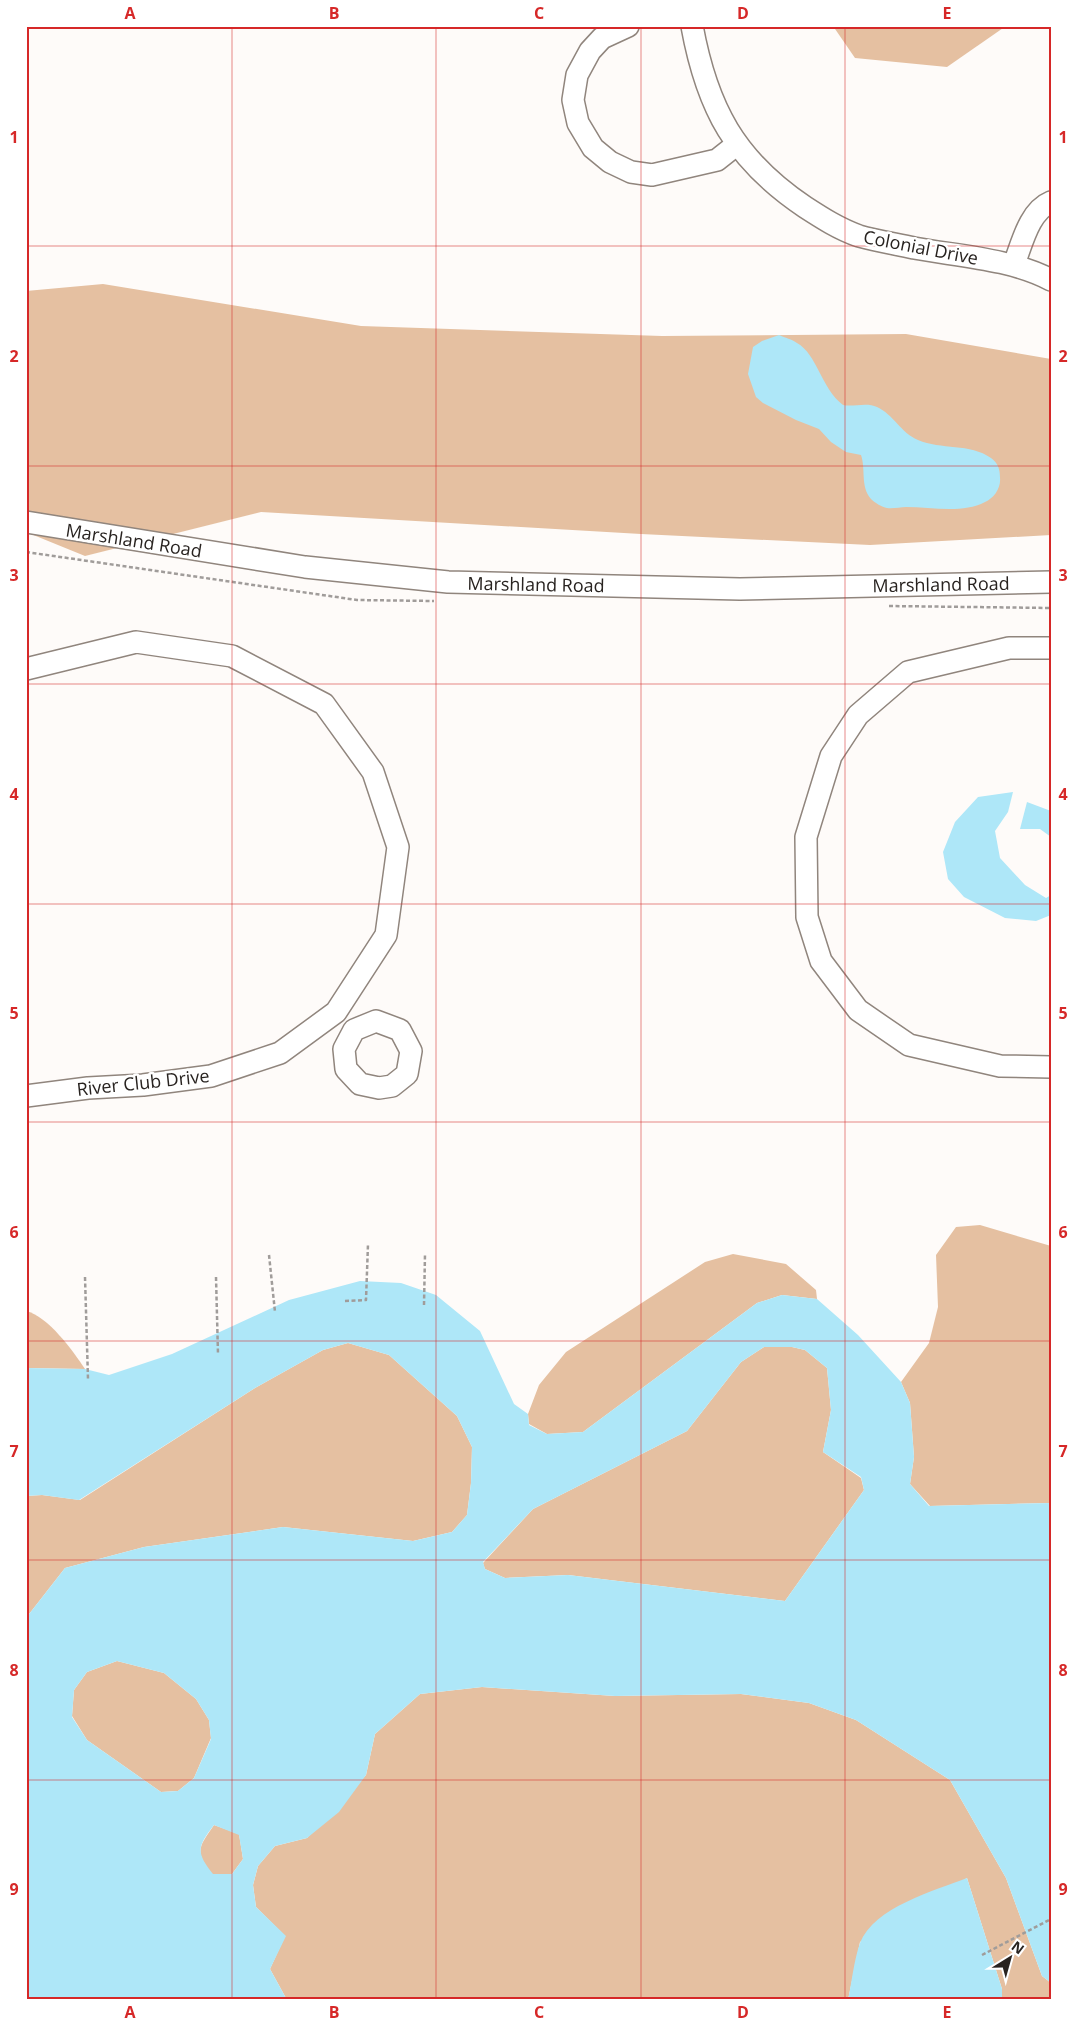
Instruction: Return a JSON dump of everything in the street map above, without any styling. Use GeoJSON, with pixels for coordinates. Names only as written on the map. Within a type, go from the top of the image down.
{"type":"FeatureCollection","features":[{"type":"Feature","properties":{"kind":"street"},"geometry":{"type":"LineString","coordinates":[[628,26],[602,38],[590,51],[577,75],[573,100],[578,122],[592,148],[610,162],[631,172],[652,175],[717,160],[736,145]]}},
{"type":"Feature","properties":{"kind":"street","name":"Colonial Drive"},"geometry":{"type":"LineString","coordinates":[[692,26],[697,56],[706,85],[736,145],[764,176],[794,199],[825,220],[858,235],[892,244],[1014,264],[1051,280]]}},
{"type":"Feature","properties":{"kind":"street"},"geometry":{"type":"LineString","coordinates":[[1014,264],[1031,223],[1042,206],[1051,202]]}},
{"type":"Feature","properties":{"kind":"street","name":"Marshland Road"},"geometry":{"type":"LineString","coordinates":[[26,522],[305,567],[448,582],[740,589],[1051,582]]}},
{"type":"Feature","properties":{"kind":"street","name":"River Club Drive"},"geometry":{"type":"LineString","coordinates":[[26,670],[136,642],[232,656],[324,704],[373,772],[398,847],[386,935],[336,1012],[280,1053],[211,1076],[142,1085],[88,1088],[26,1096]]}},
{"type":"Feature","properties":{"kind":"street"},"geometry":{"type":"LineString","coordinates":[[1051,648],[1009,648],[908,672],[858,715],[831,756],[806,837],[807,917],[821,961],[858,1010],[909,1045],[1000,1066],[1051,1067]]}},
{"type":"Feature","properties":{"kind":"street"},"geometry":{"type":"LineString","coordinates":[[336,1012],[354,1030]]}},
{"type":"Feature","properties":{"kind":"path"},"geometry":{"type":"LineString","coordinates":[[345,1301],[366,1300],[368,1244]]}},
{"type":"Feature","properties":{"kind":"path"},"geometry":{"type":"LineString","coordinates":[[424,1305],[425,1254]]}},
{"type":"Feature","properties":{"kind":"path"},"geometry":{"type":"LineString","coordinates":[[269,1255],[275,1312]]}},
{"type":"Feature","properties":{"kind":"path"},"geometry":{"type":"LineString","coordinates":[[85,1277],[88,1380]]}},
{"type":"Feature","properties":{"kind":"path"},"geometry":{"type":"LineString","coordinates":[[216,1277],[218,1354]]}},
{"type":"Feature","properties":{"kind":"path"},"geometry":{"type":"LineString","coordinates":[[982,1955],[1051,1919]]}},
{"type":"Feature","properties":{"kind":"shaded area"},"geometry":{"type":"Polygon","coordinates":[[[833,26],[1006,26],[947,67],[855,58],[833,26]]]}},
{"type":"Feature","properties":{"kind":"shaded area"},"geometry":{"type":"Polygon","coordinates":[[[103,284],[361,326],[662,336],[906,334],[1051,359],[1051,535],[870,545],[261,512],[85,556],[26,532],[26,291],[103,284]]]}},
{"type":"Feature","properties":{"kind":"shaded area"},"geometry":{"type":"Polygon","coordinates":[[[980,1225],[1051,1246],[1051,1503],[930,1506],[910,1484],[914,1457],[910,1403],[901,1382],[929,1343],[938,1307],[936,1255],[956,1227],[980,1225]]]}},
{"type":"Feature","properties":{"kind":"shaded area"},"geometry":{"type":"Polygon","coordinates":[[[733,1254],[786,1264],[816,1290],[817,1299],[782,1295],[757,1303],[583,1432],[547,1434],[529,1424],[528,1414],[539,1385],[566,1352],[705,1262],[733,1254]]]}},
{"type":"Feature","properties":{"kind":"shaded area"},"geometry":{"type":"Polygon","coordinates":[[[26,1311],[34,1314],[51,1327],[67,1344],[85,1369],[26,1368],[26,1311]]]}},
{"type":"Feature","properties":{"kind":"shaded area"},"geometry":{"type":"Polygon","coordinates":[[[348,1343],[389,1355],[457,1416],[472,1447],[471,1483],[467,1515],[452,1532],[413,1541],[283,1527],[144,1547],[65,1568],[26,1618],[26,1496],[42,1495],[80,1500],[255,1388],[323,1350],[348,1343]]]}},
{"type":"Feature","properties":{"kind":"shaded area"},"geometry":{"type":"Polygon","coordinates":[[[764,1347],[792,1347],[805,1350],[827,1368],[831,1410],[823,1452],[861,1478],[864,1490],[785,1601],[568,1575],[505,1578],[485,1569],[483,1563],[533,1509],[687,1431],[741,1362],[764,1347]]]}},
{"type":"Feature","properties":{"kind":"shaded area"},"geometry":{"type":"Polygon","coordinates":[[[117,1661],[164,1673],[196,1699],[209,1720],[211,1738],[194,1778],[178,1791],[161,1792],[87,1740],[72,1716],[74,1690],[87,1672],[117,1661]]]}},
{"type":"Feature","properties":{"kind":"shaded area"},"geometry":{"type":"Polygon","coordinates":[[[482,1687],[615,1696],[741,1694],[809,1703],[856,1720],[950,1780],[1006,1878],[1042,1976],[1051,1983],[1051,2000],[1002,2000],[1002,1989],[967,1878],[860,1942],[848,2000],[287,2000],[270,1969],[285,1936],[256,1907],[253,1885],[258,1866],[275,1846],[307,1838],[366,1775],[375,1734],[420,1694],[482,1687]]]}},
{"type":"Feature","properties":{"kind":"shaded area"},"geometry":{"type":"Polygon","coordinates":[[[214,1825],[239,1834],[243,1859],[232,1874],[212,1874],[203,1860],[201,1854],[202,1844],[214,1825]]]}},
{"type":"Feature","properties":{"kind":"water"},"geometry":{"type":"Polygon","coordinates":[[[779,335],[793,340],[804,348],[815,363],[829,390],[843,405],[877,407],[918,440],[936,445],[974,450],[991,458],[997,464],[1000,472],[1000,482],[996,492],[991,498],[976,506],[957,509],[889,508],[874,502],[868,494],[864,483],[861,455],[846,452],[831,442],[819,429],[796,420],[763,403],[756,397],[748,374],[753,347],[762,341],[779,335]]]}},
{"type":"Feature","properties":{"kind":"water"},"geometry":{"type":"Polygon","coordinates":[[[1013,792],[1008,812],[995,831],[1000,858],[1025,885],[1046,898],[1051,895],[1051,915],[1036,921],[1005,918],[964,897],[948,879],[943,852],[955,822],[978,797],[1013,792]]]}},
{"type":"Feature","properties":{"kind":"water"},"geometry":{"type":"Polygon","coordinates":[[[1027,802],[1051,811],[1051,837],[1040,829],[1020,829],[1027,802]]]}},
{"type":"Feature","properties":{"kind":"water"},"geometry":{"type":"Polygon","coordinates":[[[360,1281],[401,1283],[436,1295],[480,1331],[514,1404],[528,1414],[529,1425],[547,1434],[583,1432],[757,1303],[782,1295],[817,1299],[858,1335],[901,1382],[910,1403],[914,1457],[910,1484],[929,1506],[1051,1503],[1051,1983],[1042,1976],[1006,1878],[950,1780],[856,1720],[809,1703],[741,1694],[615,1696],[482,1687],[420,1694],[375,1734],[366,1775],[339,1812],[307,1838],[275,1846],[258,1866],[253,1885],[256,1907],[286,1936],[270,1969],[287,2000],[26,2000],[26,1618],[65,1568],[144,1547],[283,1527],[413,1541],[452,1532],[467,1515],[471,1483],[472,1447],[457,1416],[389,1355],[348,1343],[323,1350],[255,1388],[79,1500],[42,1495],[26,1496],[26,1368],[85,1369],[109,1375],[172,1354],[289,1300],[360,1281]],[[764,1347],[741,1362],[687,1431],[533,1509],[483,1562],[485,1569],[505,1578],[568,1575],[785,1601],[864,1490],[861,1477],[823,1452],[831,1410],[827,1368],[805,1350],[792,1347],[764,1347]],[[117,1661],[87,1672],[74,1690],[72,1717],[87,1740],[161,1792],[178,1791],[194,1778],[211,1739],[209,1720],[196,1699],[164,1673],[117,1661]],[[214,1825],[205,1838],[201,1854],[213,1874],[232,1874],[243,1859],[239,1835],[214,1825]]]}},
{"type":"Feature","properties":{"kind":"water"},"geometry":{"type":"Polygon","coordinates":[[[967,1878],[1002,1989],[1002,2000],[848,2000],[858,1950],[867,1930],[878,1919],[906,1902],[967,1878]]]}}]}
